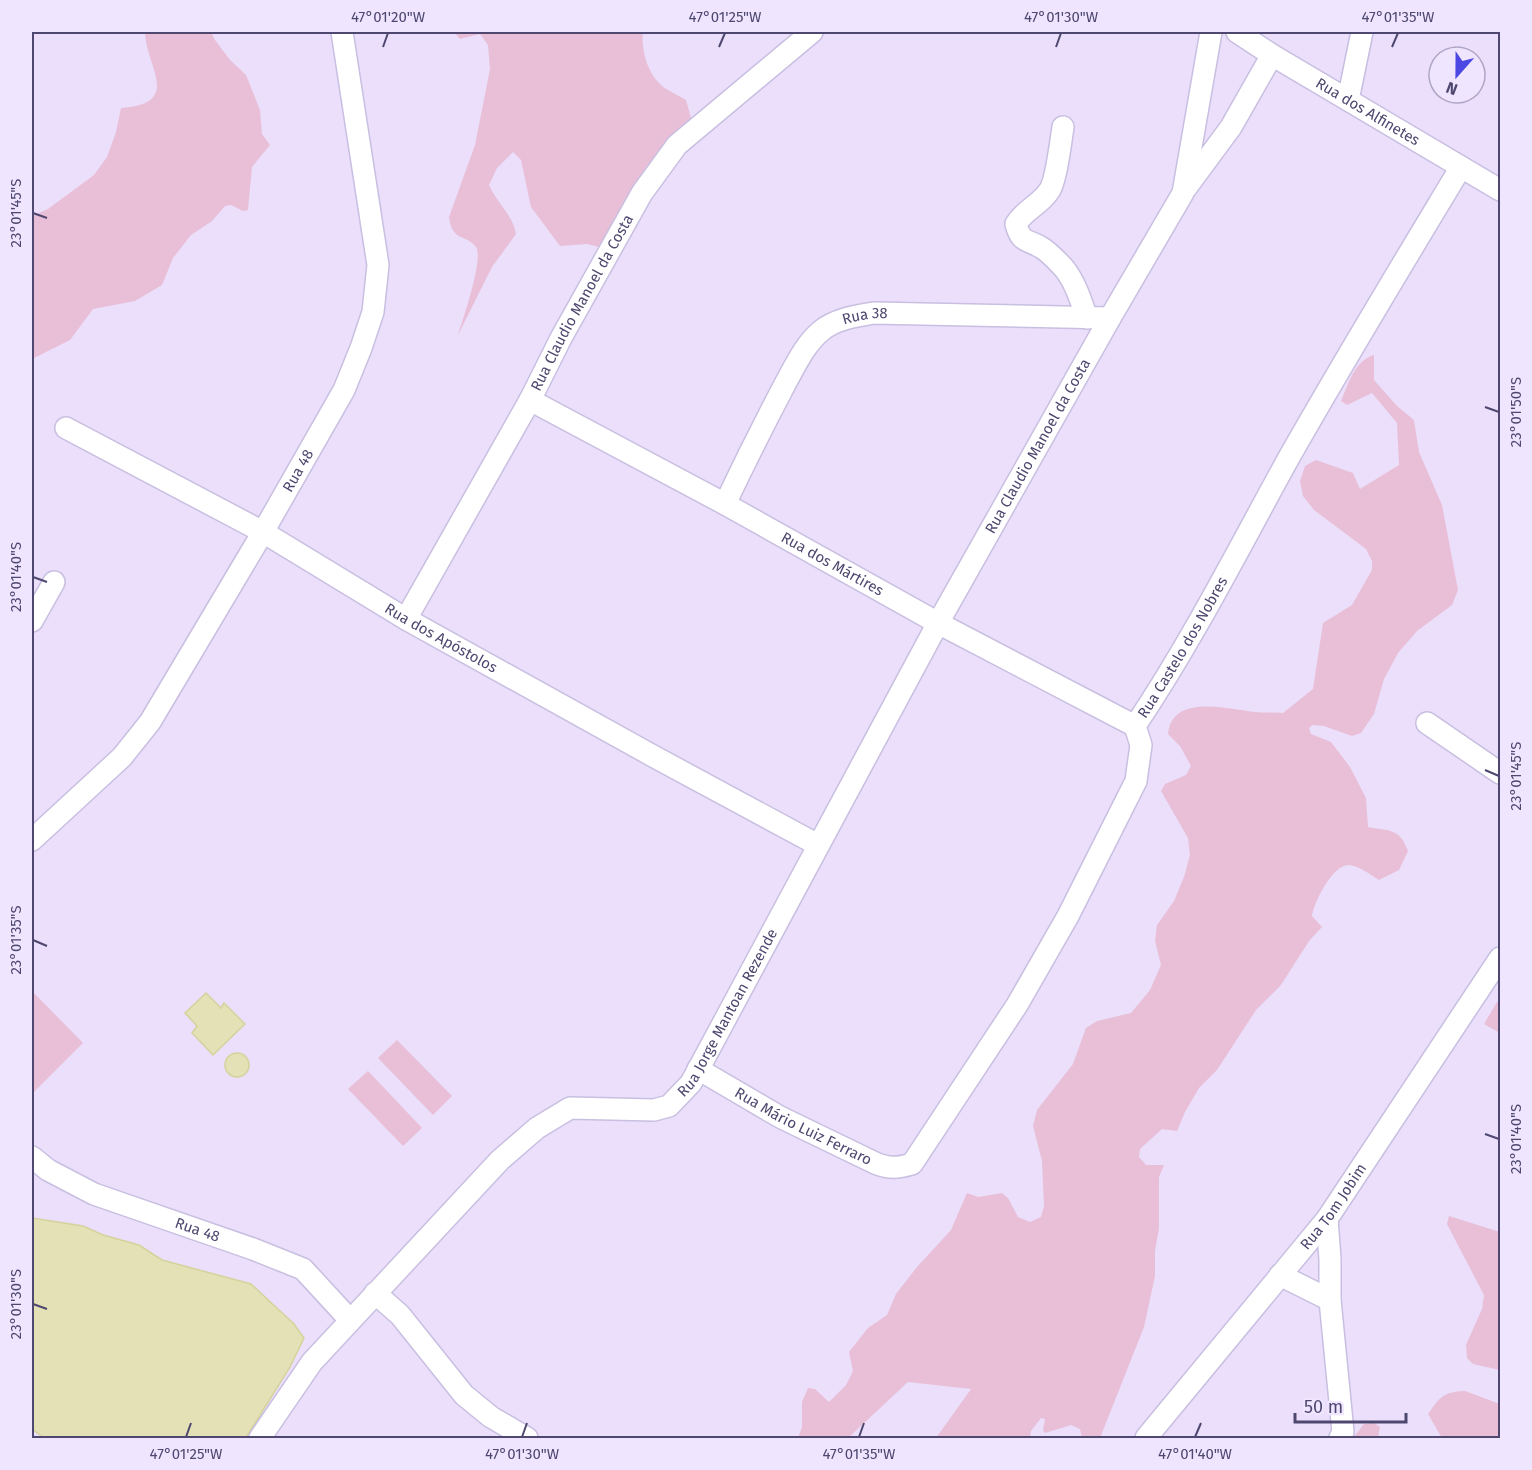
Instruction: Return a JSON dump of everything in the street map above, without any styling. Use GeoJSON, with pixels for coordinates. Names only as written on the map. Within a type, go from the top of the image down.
{"type":"FeatureCollection","features":[{"type":"Feature","properties":{"kind":"street","name":"Rua 48"},"geometry":{"type":"LineString","coordinates":[[32,840],[122,757],[155,714],[344,390],[361,348],[373,312],[378,265],[342,32]]}},
{"type":"Feature","properties":{"kind":"street","name":"Rua Claudio Manoel da Costa"},"geometry":{"type":"LineString","coordinates":[[406,619],[530,400],[561,338],[642,193],[677,145],[812,32]]}},
{"type":"Feature","properties":{"kind":"street","name":"Rua Claudio Manoel da Costa"},"geometry":{"type":"LineString","coordinates":[[818,845],[938,623],[1183,193],[1211,32]]}},
{"type":"Feature","properties":{"kind":"street","name":"Rua dos Alfinetes"},"geometry":{"type":"LineString","coordinates":[[1237,32],[1500,190]]}},
{"type":"Feature","properties":{"kind":"street"},"geometry":{"type":"LineString","coordinates":[[1348,100],[1362,32]]}},
{"type":"Feature","properties":{"kind":"street"},"geometry":{"type":"LineString","coordinates":[[1183,193],[1231,128],[1272,55]]}},
{"type":"Feature","properties":{"kind":"street"},"geometry":{"type":"LineString","coordinates":[[1064,126],[1051,189],[1040,202],[1021,216],[1016,224],[1018,233],[1024,240],[1042,248],[1064,268],[1079,293],[1087,318]]}},
{"type":"Feature","properties":{"kind":"street","name":"Rua Castelo dos Nobres"},"geometry":{"type":"LineString","coordinates":[[912,1164],[1017,1005],[1068,916],[1136,780],[1141,745],[1135,726],[1194,632],[1332,382],[1461,167]]}},
{"type":"Feature","properties":{"kind":"street","name":"Rua 38"},"geometry":{"type":"LineString","coordinates":[[725,504],[759,433],[802,354],[822,331],[835,323],[853,316],[874,313],[1110,318]]}},
{"type":"Feature","properties":{"kind":"street","name":"Rua dos Mártires"},"geometry":{"type":"LineString","coordinates":[[530,400],[725,504],[938,623],[1135,726]]}},
{"type":"Feature","properties":{"kind":"street","name":"Rua dos Apóstolos"},"geometry":{"type":"LineString","coordinates":[[66,428],[263,532],[406,619],[818,845]]}},
{"type":"Feature","properties":{"kind":"street"},"geometry":{"type":"LineString","coordinates":[[32,621],[54,582]]}},
{"type":"Feature","properties":{"kind":"street"},"geometry":{"type":"LineString","coordinates":[[1427,723],[1500,772]]}},
{"type":"Feature","properties":{"kind":"street","name":"Rua Jorge Mantoan Rezende"},"geometry":{"type":"LineString","coordinates":[[375,1293],[500,1160],[537,1128],[570,1108],[654,1110],[669,1106],[691,1083],[818,845]]}},
{"type":"Feature","properties":{"kind":"street","name":"Rua Tom Jobim"},"geometry":{"type":"LineString","coordinates":[[1146,1438],[1327,1219],[1500,958]]}},
{"type":"Feature","properties":{"kind":"street","name":"Rua Mário Luiz Ferraro"},"geometry":{"type":"LineString","coordinates":[[698,1069],[780,1117],[875,1163],[887,1168],[912,1164]]}},
{"type":"Feature","properties":{"kind":"street","name":"Rua 48"},"geometry":{"type":"LineString","coordinates":[[32,1157],[48,1170],[94,1194],[253,1249],[303,1269],[350,1320]]}},
{"type":"Feature","properties":{"kind":"street"},"geometry":{"type":"LineString","coordinates":[[1327,1219],[1330,1300],[1343,1432],[1340,1438]]}},
{"type":"Feature","properties":{"kind":"street"},"geometry":{"type":"LineString","coordinates":[[1280,1275],[1330,1300]]}},
{"type":"Feature","properties":{"kind":"street"},"geometry":{"type":"LineString","coordinates":[[260,1438],[312,1362],[375,1293],[400,1315],[464,1395],[491,1418],[527,1438]]}},
{"type":"Feature","properties":{"kind":"shaded area"},"geometry":{"type":"Polygon","coordinates":[[[145,32],[211,32],[230,60],[246,75],[260,110],[262,134],[270,145],[252,167],[248,210],[243,211],[231,205],[225,206],[212,221],[191,235],[173,258],[162,285],[135,301],[93,309],[70,340],[32,359],[32,216],[48,209],[94,175],[107,157],[121,108],[140,105],[151,99],[156,91],[157,81],[145,32]]]}},
{"type":"Feature","properties":{"kind":"shaded area"},"geometry":{"type":"Polygon","coordinates":[[[454,32],[643,32],[644,53],[652,74],[664,87],[686,100],[691,118],[681,143],[603,248],[587,244],[560,246],[531,207],[521,160],[513,152],[497,168],[489,185],[512,221],[516,234],[492,267],[458,335],[472,289],[478,253],[472,243],[456,234],[449,217],[475,145],[490,69],[488,45],[480,34],[460,39],[454,32]]]}},
{"type":"Feature","properties":{"kind":"shaded area"},"geometry":{"type":"Polygon","coordinates":[[[1374,355],[1374,380],[1397,406],[1414,420],[1419,452],[1442,505],[1458,590],[1452,605],[1417,631],[1398,653],[1384,679],[1374,714],[1361,733],[1352,736],[1324,726],[1313,725],[1309,728],[1311,734],[1331,742],[1350,767],[1366,798],[1368,827],[1397,834],[1408,851],[1399,870],[1379,880],[1349,865],[1343,866],[1331,877],[1320,893],[1312,916],[1322,927],[1309,941],[1281,985],[1256,1010],[1217,1070],[1199,1088],[1177,1131],[1162,1129],[1140,1149],[1139,1157],[1146,1165],[1164,1165],[1159,1177],[1159,1228],[1155,1251],[1155,1276],[1144,1327],[1100,1438],[1082,1438],[1080,1429],[1071,1425],[1045,1433],[1043,1430],[1045,1419],[1041,1418],[1031,1431],[1030,1438],[936,1438],[971,1389],[908,1382],[848,1438],[798,1438],[802,1427],[802,1402],[808,1388],[815,1389],[829,1402],[846,1385],[853,1371],[849,1352],[868,1328],[887,1315],[896,1294],[951,1230],[967,1193],[978,1197],[1002,1193],[1008,1198],[1018,1217],[1030,1222],[1041,1217],[1044,1206],[1042,1161],[1033,1126],[1037,1110],[1073,1064],[1086,1028],[1097,1021],[1131,1013],[1150,990],[1161,965],[1155,941],[1157,925],[1174,901],[1190,855],[1188,838],[1161,791],[1165,784],[1186,775],[1191,766],[1180,746],[1168,734],[1172,721],[1179,713],[1203,706],[1283,713],[1313,689],[1323,623],[1352,605],[1372,570],[1372,561],[1366,549],[1314,510],[1303,496],[1300,481],[1305,466],[1316,460],[1353,473],[1360,489],[1399,465],[1397,423],[1372,393],[1347,405],[1341,401],[1357,367],[1374,355]]]}},
{"type":"Feature","properties":{"kind":"shaded area"},"geometry":{"type":"Polygon","coordinates":[[[32,991],[83,1043],[32,1094],[32,991]]]}},
{"type":"Feature","properties":{"kind":"shaded area"},"geometry":{"type":"Polygon","coordinates":[[[206,993],[221,1008],[224,1003],[245,1024],[213,1055],[192,1033],[197,1026],[185,1013],[206,993]]]}},
{"type":"Feature","properties":{"kind":"shaded area"},"geometry":{"type":"Polygon","coordinates":[[[1500,1001],[1500,1033],[1484,1024],[1497,1002],[1500,1001]]]}},
{"type":"Feature","properties":{"kind":"shaded area"},"geometry":{"type":"Polygon","coordinates":[[[397,1040],[452,1096],[433,1115],[378,1058],[397,1040]]]}},
{"type":"Feature","properties":{"kind":"shaded area"},"geometry":{"type":"Polygon","coordinates":[[[237,1053],[242,1054],[248,1060],[248,1070],[242,1076],[237,1077],[232,1076],[226,1070],[225,1065],[226,1060],[232,1054],[237,1053]]]}},
{"type":"Feature","properties":{"kind":"shaded area"},"geometry":{"type":"Polygon","coordinates":[[[368,1071],[422,1128],[403,1146],[348,1089],[368,1071]]]}},
{"type":"Feature","properties":{"kind":"shaded area"},"geometry":{"type":"Polygon","coordinates":[[[1449,1216],[1500,1232],[1500,1370],[1473,1364],[1467,1358],[1466,1345],[1482,1309],[1484,1295],[1447,1224],[1449,1216]]]}},
{"type":"Feature","properties":{"kind":"shaded area"},"geometry":{"type":"Polygon","coordinates":[[[32,1218],[83,1226],[103,1235],[139,1245],[162,1260],[251,1284],[294,1324],[304,1338],[290,1367],[247,1436],[244,1438],[44,1438],[32,1429],[32,1218]]]}},
{"type":"Feature","properties":{"kind":"shaded area"},"geometry":{"type":"Polygon","coordinates":[[[1465,1391],[1500,1404],[1500,1438],[1442,1438],[1428,1414],[1443,1396],[1465,1391]]]}},
{"type":"Feature","properties":{"kind":"shaded area"},"geometry":{"type":"Polygon","coordinates":[[[1374,1423],[1380,1427],[1378,1438],[1353,1438],[1364,1424],[1374,1423]]]}}]}
